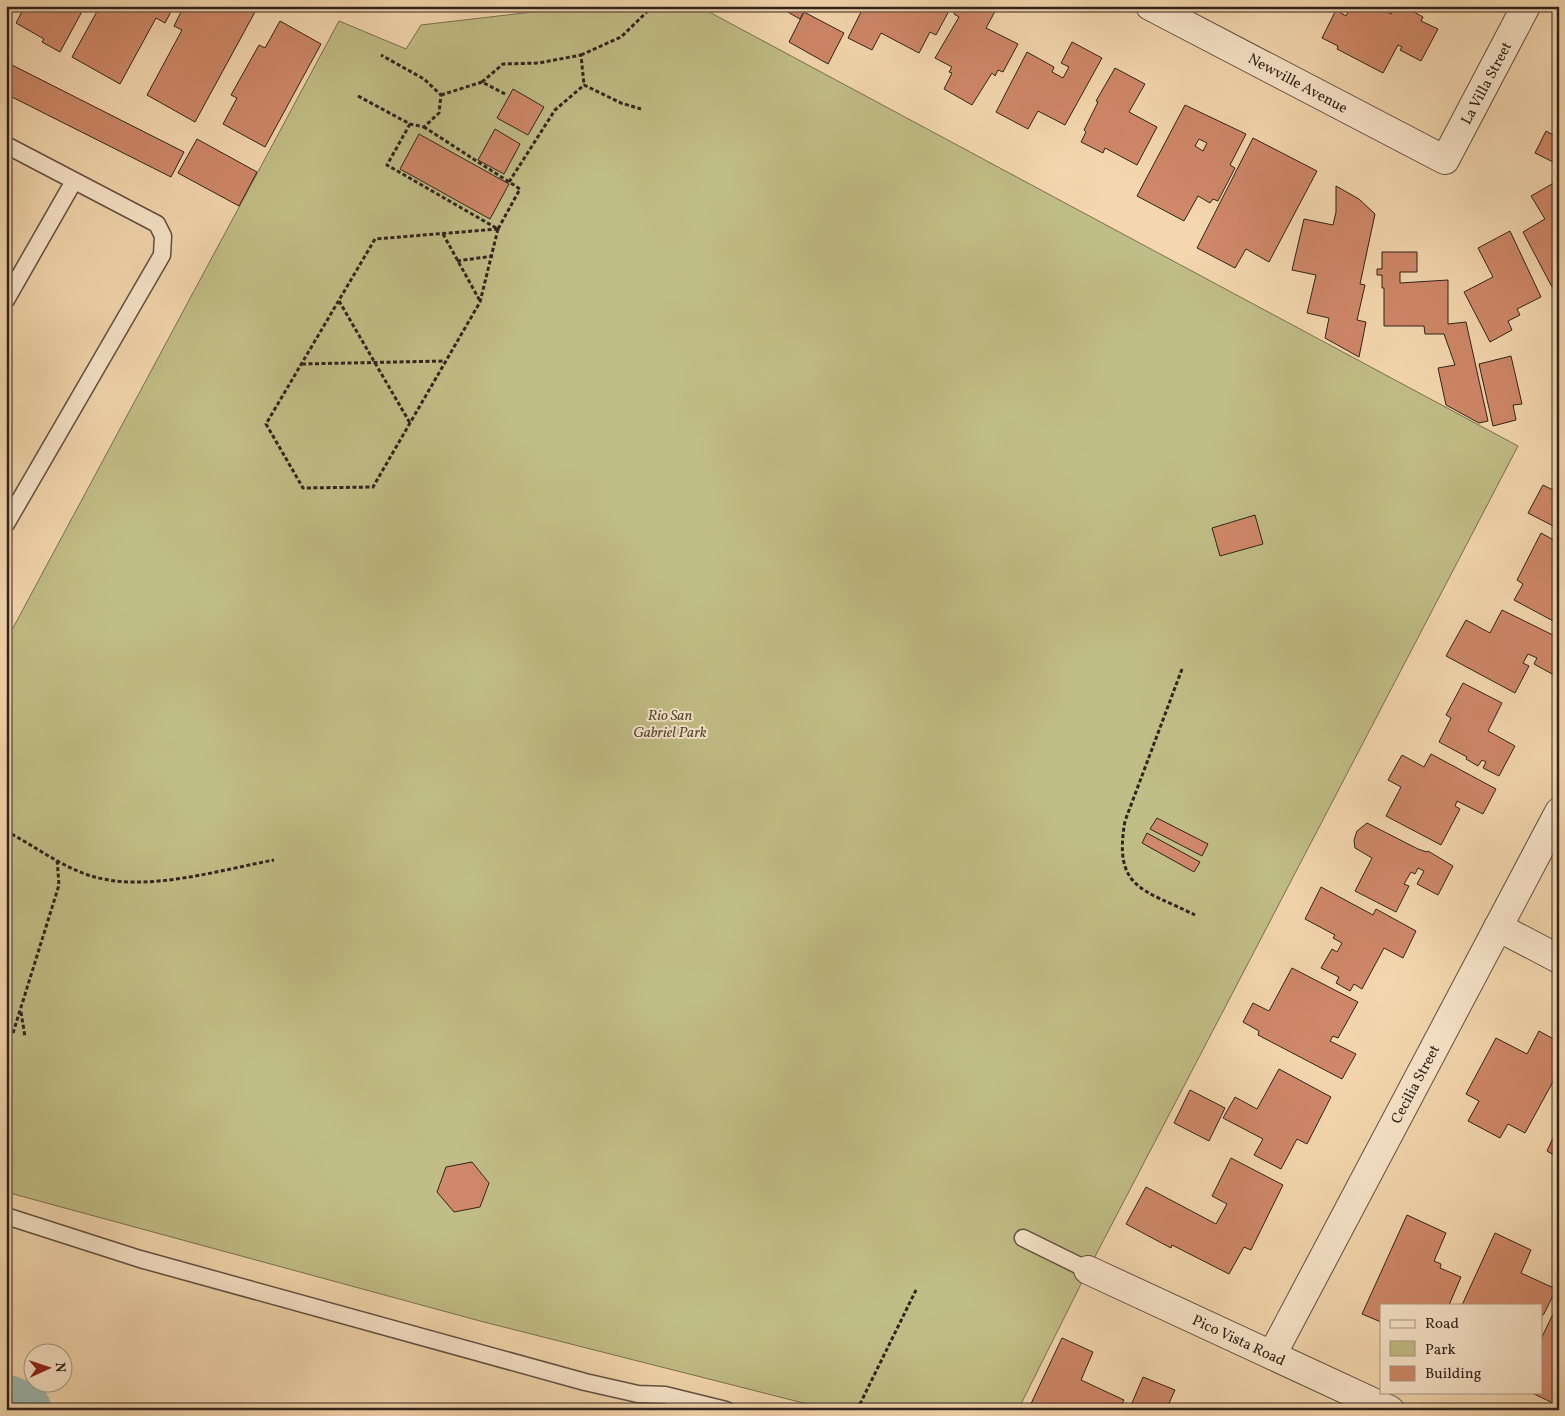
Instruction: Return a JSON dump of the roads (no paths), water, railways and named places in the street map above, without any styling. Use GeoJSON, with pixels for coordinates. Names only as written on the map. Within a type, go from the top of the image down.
{"type":"FeatureCollection","features":[{"type":"Feature","properties":{"kind":"street","name":"Newville Avenue"},"geometry":{"type":"LineString","coordinates":[[1150,6],[1445,160]]}},
{"type":"Feature","properties":{"kind":"street","name":"La Villa Street"},"geometry":{"type":"LineString","coordinates":[[1445,160],[1526,6]]}},
{"type":"Feature","properties":{"kind":"street","name":"Cecilia Street"},"geometry":{"type":"LineString","coordinates":[[1272,1356],[1559,812]]}},
{"type":"Feature","properties":{"kind":"street"},"geometry":{"type":"LineString","coordinates":[[1498,926],[1559,959]]}},
{"type":"Feature","properties":{"kind":"street","name":"Pico Vista Road"},"geometry":{"type":"LineString","coordinates":[[1088,1270],[1390,1410]]}},
{"type":"Feature","properties":{"kind":"lane"},"geometry":{"type":"LineString","coordinates":[[6,145],[157,224],[163,236],[162,255],[6,524]]}},
{"type":"Feature","properties":{"kind":"lane"},"geometry":{"type":"LineString","coordinates":[[6,300],[74,180]]}},
{"type":"Feature","properties":{"kind":"lane"},"geometry":{"type":"LineString","coordinates":[[6,1216],[140,1259],[585,1382],[638,1394],[665,1394],[726,1410]]}},
{"type":"Feature","properties":{"kind":"lane"},"geometry":{"type":"LineString","coordinates":[[1023,1238],[1088,1270]]}},
{"type":"Feature","properties":{"kind":"waterway"},"geometry":{"type":"LineString","coordinates":[[6,1404],[22,1410]]}},
{"type":"Feature","properties":{"kind":"park label","name":"Rio San Gabriel Park"},"geometry":{"type":"Point","coordinates":[670,724]}}]}
